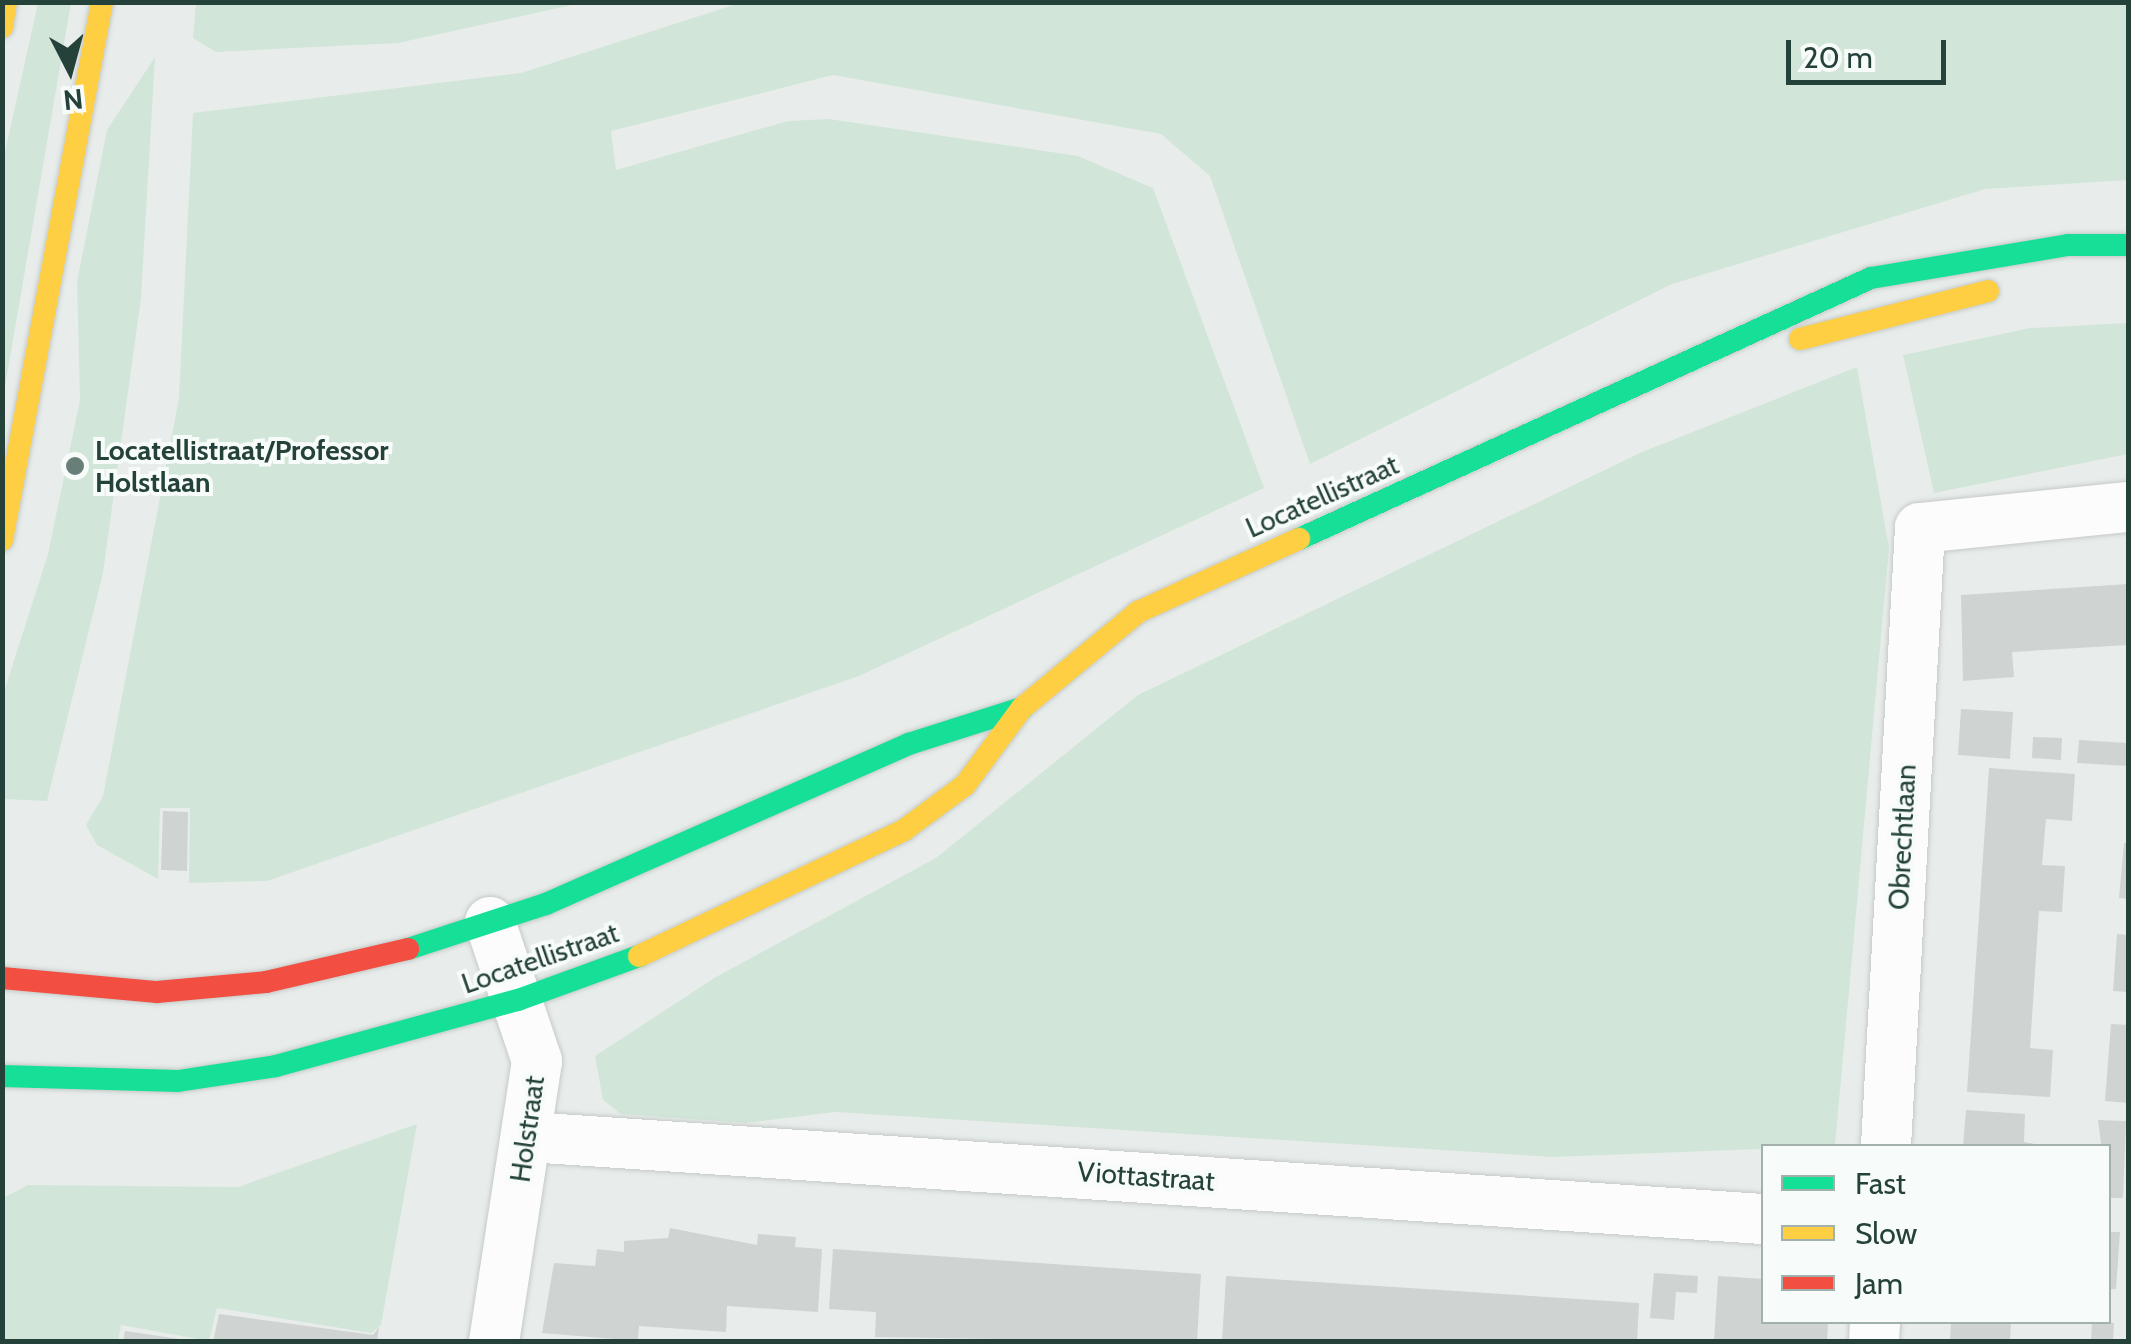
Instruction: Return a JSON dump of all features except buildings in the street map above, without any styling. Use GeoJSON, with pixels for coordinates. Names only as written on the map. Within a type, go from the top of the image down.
{"type":"FeatureCollection","features":[{"type":"Feature","properties":{"kind":"main road"},"geometry":{"type":"LineString","coordinates":[[2,26],[6,2]]}},
{"type":"Feature","properties":{"kind":"main road"},"geometry":{"type":"LineString","coordinates":[[2,540],[88,109],[102,2]]}},
{"type":"Feature","properties":{"kind":"main road","name":"Locatellistraat"},"geometry":{"type":"LineString","coordinates":[[2,1076],[178,1081],[276,1066],[518,1000],[837,869],[965,785],[1022,708],[1138,612],[1871,278],[2068,245],[2128,245]]}},
{"type":"Feature","properties":{"kind":"main road"},"geometry":{"type":"LineString","coordinates":[[2078,274],[2128,262]]}},
{"type":"Feature","properties":{"kind":"main road","name":"Locatellistraat"},"geometry":{"type":"LineString","coordinates":[[1666,372],[2011,287]]}},
{"type":"Feature","properties":{"kind":"main road","name":"Locatellistraat"},"geometry":{"type":"LineString","coordinates":[[2,978],[157,992],[266,982],[490,922],[909,744],[1022,708]]}},
{"type":"Feature","properties":{"kind":"street","name":"Obrechtlaan"},"geometry":{"type":"LineString","coordinates":[[1886,1144],[1920,528],[2128,507]]}},
{"type":"Feature","properties":{"kind":"street","name":"Holstraat"},"geometry":{"type":"LineString","coordinates":[[490,922],[536,1061],[528,1137],[494,1342]]}},
{"type":"Feature","properties":{"kind":"street","name":"Viottastraat"},"geometry":{"type":"LineString","coordinates":[[528,1137],[1761,1219]]}},
{"type":"Feature","properties":{"kind":"green space"},"geometry":{"type":"Polygon","coordinates":[[[196,2],[581,3],[398,43],[216,52],[193,38],[196,2]]]}},
{"type":"Feature","properties":{"kind":"green space"},"geometry":{"type":"Polygon","coordinates":[[[38,3],[71,3],[2,404],[3,161],[38,3]]]}},
{"type":"Feature","properties":{"kind":"green space"},"geometry":{"type":"Polygon","coordinates":[[[740,3],[2128,3],[2128,180],[1985,189],[1672,284],[1310,464],[1210,176],[1161,134],[833,75],[611,131],[616,170],[788,121],[829,119],[1078,156],[1153,188],[1264,488],[859,676],[267,881],[189,883],[190,808],[160,808],[158,879],[97,845],[86,825],[103,796],[179,398],[193,113],[521,73],[740,3]]]}},
{"type":"Feature","properties":{"kind":"green space"},"geometry":{"type":"Polygon","coordinates":[[[155,57],[141,298],[103,573],[47,801],[3,799],[3,695],[48,554],[80,400],[77,282],[107,130],[155,57]]]}},
{"type":"Feature","properties":{"kind":"green space"},"geometry":{"type":"Polygon","coordinates":[[[2128,323],[2128,454],[1934,493],[1903,355],[2030,328],[2128,323]]]}},
{"type":"Feature","properties":{"kind":"green space"},"geometry":{"type":"Polygon","coordinates":[[[1857,367],[1889,548],[1835,1144],[1761,1144],[1761,1149],[1553,1157],[835,1112],[745,1123],[621,1114],[603,1100],[595,1056],[716,977],[936,858],[1138,695],[1642,452],[1857,367]]]}},
{"type":"Feature","properties":{"kind":"green space"},"geometry":{"type":"Polygon","coordinates":[[[417,1124],[381,1325],[371,1333],[217,1308],[209,1341],[121,1325],[118,1341],[3,1341],[3,1198],[28,1185],[238,1187],[417,1124]]]}},
{"type":"Feature","properties":{"kind":"traffic: fast"},"geometry":{"type":"LineString","coordinates":[[1299,539],[1871,278],[2068,245],[2128,245]]}},
{"type":"Feature","properties":{"kind":"traffic: fast"},"geometry":{"type":"LineString","coordinates":[[408,949],[546,904],[909,744],[1022,708]]}},
{"type":"Feature","properties":{"kind":"traffic: fast"},"geometry":{"type":"LineString","coordinates":[[2,1076],[178,1081],[276,1066],[518,1000],[639,956]]}},
{"type":"Feature","properties":{"kind":"traffic: slow"},"geometry":{"type":"LineString","coordinates":[[2,27],[6,2]]}},
{"type":"Feature","properties":{"kind":"traffic: slow"},"geometry":{"type":"LineString","coordinates":[[2,540],[102,2]]}},
{"type":"Feature","properties":{"kind":"traffic: slow"},"geometry":{"type":"LineString","coordinates":[[1800,339],[1988,291]]}},
{"type":"Feature","properties":{"kind":"traffic: slow"},"geometry":{"type":"LineString","coordinates":[[639,956],[904,830],[965,785],[1022,708],[1138,612],[1299,539]]}},
{"type":"Feature","properties":{"kind":"traffic: jam"},"geometry":{"type":"LineString","coordinates":[[2,978],[157,992],[266,982],[408,949]]}},
{"type":"Feature","properties":{"kind":"place","name":"Locatellistraat/Professor Holstlaan"},"geometry":{"type":"Point","coordinates":[75,466]}}]}
